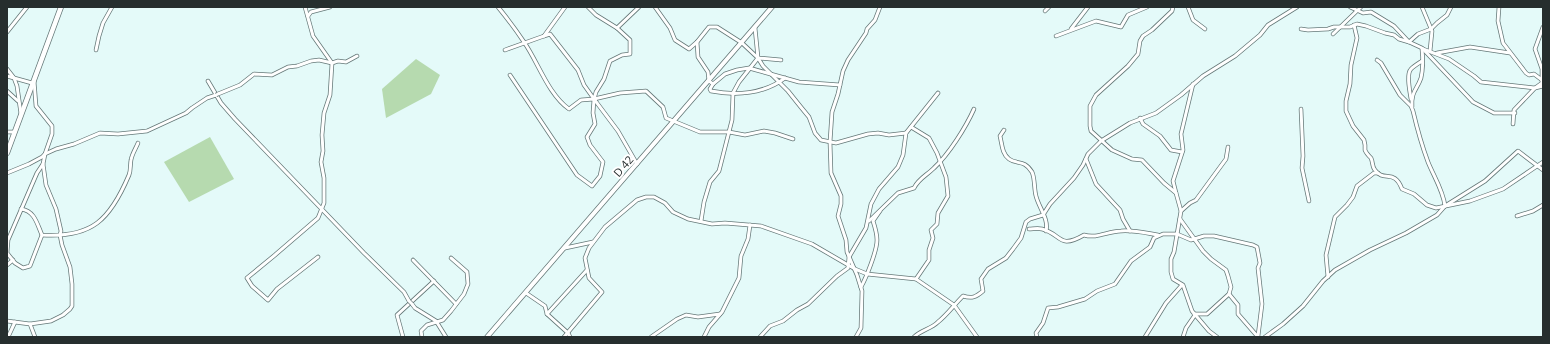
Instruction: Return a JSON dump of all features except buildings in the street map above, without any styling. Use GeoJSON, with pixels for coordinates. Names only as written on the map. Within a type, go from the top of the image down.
{"type":"FeatureCollection","features":[{"type":"Feature","properties":{"kind":"main road"},"geometry":{"type":"LineString","coordinates":[[7,153],[61,7]]}},
{"type":"Feature","properties":{"kind":"street"},"geometry":{"type":"LineString","coordinates":[[7,32],[27,7]]}},
{"type":"Feature","properties":{"kind":"street"},"geometry":{"type":"LineString","coordinates":[[96,50],[98,36],[112,7]]}},
{"type":"Feature","properties":{"kind":"street"},"geometry":{"type":"LineString","coordinates":[[305,7],[311,31],[332,63],[330,96],[324,113],[322,131],[323,151],[321,162],[324,178],[324,203],[318,218],[247,278],[252,286],[268,300],[277,289],[318,257]]}},
{"type":"Feature","properties":{"kind":"street"},"geometry":{"type":"LineString","coordinates":[[308,16],[311,12],[330,7]]}},
{"type":"Feature","properties":{"kind":"street"},"geometry":{"type":"LineString","coordinates":[[498,7],[525,42],[542,75],[562,104],[569,109],[581,100],[594,99],[620,92],[646,91],[663,107],[666,118],[700,132],[729,132],[745,135],[764,132],[775,133],[793,139]]}},
{"type":"Feature","properties":{"kind":"street"},"geometry":{"type":"LineString","coordinates":[[544,36],[565,7]]}},
{"type":"Feature","properties":{"kind":"street"},"geometry":{"type":"LineString","coordinates":[[510,75],[577,175],[592,186],[600,176],[603,162],[590,145],[587,137],[594,124],[594,99],[596,92],[604,79],[610,62],[622,55],[630,54],[630,40],[617,28],[596,15],[588,7]]}},
{"type":"Feature","properties":{"kind":"street"},"geometry":{"type":"LineString","coordinates":[[617,28],[639,7]]}},
{"type":"Feature","properties":{"kind":"street"},"geometry":{"type":"LineString","coordinates":[[655,7],[670,28],[676,40],[689,49],[698,42],[710,27],[717,27],[742,43],[773,74],[809,117],[815,133],[821,140],[836,143],[868,134],[878,133],[889,135],[906,133]]}},
{"type":"Feature","properties":{"kind":"street","name":"D 42"},"geometry":{"type":"LineString","coordinates":[[487,337],[637,164],[711,82],[772,7]]}},
{"type":"Feature","properties":{"kind":"street"},"geometry":{"type":"LineString","coordinates":[[856,337],[861,328],[861,287],[847,252],[846,240],[838,216],[841,196],[831,173],[830,142],[832,112],[845,65],[866,33],[867,29],[875,20],[880,7]]}},
{"type":"Feature","properties":{"kind":"street"},"geometry":{"type":"LineString","coordinates":[[1045,11],[1049,7]]}},
{"type":"Feature","properties":{"kind":"street"},"geometry":{"type":"LineString","coordinates":[[1070,30],[1088,7]]}},
{"type":"Feature","properties":{"kind":"street"},"geometry":{"type":"LineString","coordinates":[[1056,36],[1096,21],[1121,27],[1128,15],[1147,7]]}},
{"type":"Feature","properties":{"kind":"street"},"geometry":{"type":"LineString","coordinates":[[1173,7],[1172,11],[1144,36],[1139,46],[1138,54],[1128,66],[1096,95],[1090,106],[1090,126],[1091,131],[1112,150],[1132,159],[1142,160],[1176,193]]}},
{"type":"Feature","properties":{"kind":"street"},"geometry":{"type":"LineString","coordinates":[[1188,7],[1192,20],[1205,29]]}},
{"type":"Feature","properties":{"kind":"street"},"geometry":{"type":"LineString","coordinates":[[914,337],[919,332],[939,322],[963,296],[970,298],[978,295],[983,290],[981,279],[988,269],[1006,258],[1021,238],[1026,222],[1030,219],[1043,215],[1050,204],[1083,165],[1088,154],[1101,141],[1124,126],[1140,118],[1156,113],[1222,63],[1235,56],[1260,35],[1268,25],[1297,7]]}},
{"type":"Feature","properties":{"kind":"street"},"geometry":{"type":"LineString","coordinates":[[1350,7],[1363,13],[1371,12],[1394,26],[1409,42]]}},
{"type":"Feature","properties":{"kind":"street"},"geometry":{"type":"LineString","coordinates":[[1333,34],[1360,7]]}},
{"type":"Feature","properties":{"kind":"street"},"geometry":{"type":"LineString","coordinates":[[1422,7],[1431,29],[1430,51]]}},
{"type":"Feature","properties":{"kind":"street"},"geometry":{"type":"LineString","coordinates":[[1409,42],[1416,38],[1418,34],[1431,29],[1447,15],[1451,7]]}},
{"type":"Feature","properties":{"kind":"street"},"geometry":{"type":"LineString","coordinates":[[1499,7],[1498,21],[1503,43],[1526,73],[1529,75],[1534,74],[1542,80]]}},
{"type":"Feature","properties":{"kind":"street"},"geometry":{"type":"LineString","coordinates":[[1301,29],[1317,30],[1350,27],[1356,24],[1366,26],[1385,33],[1394,34],[1399,39],[1435,53],[1462,67],[1481,82],[1535,88],[1543,86]]}},
{"type":"Feature","properties":{"kind":"street"},"geometry":{"type":"LineString","coordinates":[[1354,25],[1357,38],[1350,65],[1350,84],[1346,101],[1346,111],[1352,126],[1364,140],[1366,145],[1365,150],[1371,158],[1375,170],[1378,173],[1385,177],[1392,177],[1399,181],[1402,189],[1414,194],[1427,205],[1436,208],[1470,201],[1503,189],[1543,162]]}},
{"type":"Feature","properties":{"kind":"street"},"geometry":{"type":"LineString","coordinates":[[1513,124],[1515,113],[1514,110],[1535,88],[1542,83],[1542,69],[1535,49],[1543,27]]}},
{"type":"Feature","properties":{"kind":"street"},"geometry":{"type":"LineString","coordinates":[[701,221],[706,195],[710,182],[719,171],[732,120],[733,93],[749,68],[758,58],[755,28]]}},
{"type":"Feature","properties":{"kind":"street"},"geometry":{"type":"LineString","coordinates":[[505,50],[550,34],[578,70],[584,85],[618,131],[637,164]]}},
{"type":"Feature","properties":{"kind":"street"},"geometry":{"type":"LineString","coordinates":[[698,42],[698,57],[708,72],[711,82],[711,91],[733,93],[756,92],[764,90],[785,78]]}},
{"type":"Feature","properties":{"kind":"street"},"geometry":{"type":"LineString","coordinates":[[1435,53],[1470,47],[1510,53]]}},
{"type":"Feature","properties":{"kind":"street"},"geometry":{"type":"LineString","coordinates":[[1422,49],[1423,61],[1421,77],[1413,92],[1412,110],[1421,143],[1436,183],[1442,192],[1445,206]]}},
{"type":"Feature","properties":{"kind":"street"},"geometry":{"type":"LineString","coordinates":[[1422,49],[1473,102],[1494,113],[1515,113]]}},
{"type":"Feature","properties":{"kind":"street"},"geometry":{"type":"LineString","coordinates":[[7,173],[29,164],[45,154],[100,133],[118,134],[148,131],[186,113],[207,98],[240,85],[254,74],[272,75],[288,67],[297,66],[311,61],[319,60],[332,63],[338,61],[346,62],[357,56]]}},
{"type":"Feature","properties":{"kind":"street"},"geometry":{"type":"LineString","coordinates":[[758,58],[781,60]]}},
{"type":"Feature","properties":{"kind":"street"},"geometry":{"type":"LineString","coordinates":[[1377,60],[1381,62],[1400,95],[1412,110]]}},
{"type":"Feature","properties":{"kind":"street"},"geometry":{"type":"LineString","coordinates":[[1412,103],[1409,84],[1410,71],[1411,68],[1423,61]]}},
{"type":"Feature","properties":{"kind":"street"},"geometry":{"type":"LineString","coordinates":[[711,82],[725,74],[749,68],[799,82],[840,85]]}},
{"type":"Feature","properties":{"kind":"street"},"geometry":{"type":"LineString","coordinates":[[7,70],[14,78],[17,86],[21,114]]}},
{"type":"Feature","properties":{"kind":"street"},"geometry":{"type":"LineString","coordinates":[[7,76],[33,81],[36,106],[52,126],[52,134],[43,164],[48,192],[55,204],[59,219],[61,231],[60,235],[70,267],[72,284],[72,306],[63,315],[51,321],[30,324],[7,321]]}},
{"type":"Feature","properties":{"kind":"street"},"geometry":{"type":"LineString","coordinates":[[208,80],[222,103],[235,119],[364,253],[404,292],[415,308],[436,321],[446,337]]}},
{"type":"Feature","properties":{"kind":"street"},"geometry":{"type":"LineString","coordinates":[[1193,84],[1181,134],[1182,152],[1173,181],[1181,211],[1174,252],[1171,259],[1171,272],[1173,279],[1183,285],[1194,314],[1209,331],[1217,337]]}},
{"type":"Feature","properties":{"kind":"street"},"geometry":{"type":"LineString","coordinates":[[7,91],[18,101]]}},
{"type":"Feature","properties":{"kind":"street"},"geometry":{"type":"LineString","coordinates":[[760,337],[770,326],[783,321],[797,310],[808,304],[837,276],[848,268],[849,258],[866,228],[871,204],[879,189],[898,167],[903,155],[906,133],[938,93]]}},
{"type":"Feature","properties":{"kind":"street"},"geometry":{"type":"LineString","coordinates":[[867,222],[898,193],[914,188],[917,180],[933,169],[949,149],[955,144],[960,132],[969,121],[974,109]]}},
{"type":"Feature","properties":{"kind":"street"},"geometry":{"type":"LineString","coordinates":[[1301,109],[1303,156],[1302,168],[1309,201]]}},
{"type":"Feature","properties":{"kind":"street"},"geometry":{"type":"LineString","coordinates":[[1140,118],[1143,124],[1160,136],[1171,150],[1182,152]]}},
{"type":"Feature","properties":{"kind":"street"},"geometry":{"type":"LineString","coordinates":[[911,127],[929,138],[946,177],[948,196],[938,213],[937,224],[931,230],[933,238],[929,250],[929,260],[916,279]]}},
{"type":"Feature","properties":{"kind":"street"},"geometry":{"type":"LineString","coordinates":[[1004,130],[1000,136],[1008,159],[1024,163],[1033,174],[1036,196],[1048,224],[1046,231]]}},
{"type":"Feature","properties":{"kind":"street"},"geometry":{"type":"LineString","coordinates":[[7,132],[14,132]]}},
{"type":"Feature","properties":{"kind":"street"},"geometry":{"type":"LineString","coordinates":[[42,235],[60,235],[80,232],[98,224],[116,202],[130,173],[131,160],[138,143]]}},
{"type":"Feature","properties":{"kind":"street"},"geometry":{"type":"LineString","coordinates":[[1181,211],[1196,200],[1226,159],[1228,147]]}},
{"type":"Feature","properties":{"kind":"street"},"geometry":{"type":"LineString","coordinates":[[1265,337],[1283,324],[1303,306],[1328,276],[1335,270],[1437,215],[1445,206],[1485,181],[1518,151],[1543,170]]}},
{"type":"Feature","properties":{"kind":"street"},"geometry":{"type":"LineString","coordinates":[[1086,158],[1096,184],[1120,210],[1130,231]]}},
{"type":"Feature","properties":{"kind":"street"},"geometry":{"type":"LineString","coordinates":[[21,209],[25,209],[34,216],[42,235],[30,266],[23,268],[15,263],[7,253],[8,240],[21,209],[37,173],[43,164]]}},
{"type":"Feature","properties":{"kind":"street"},"geometry":{"type":"LineString","coordinates":[[1328,276],[1326,256],[1335,217],[1353,197],[1357,186],[1374,174],[1378,173]]}},
{"type":"Feature","properties":{"kind":"street"},"geometry":{"type":"LineString","coordinates":[[564,337],[602,292],[589,278],[585,258],[589,248],[605,227],[637,200],[646,197],[654,197],[664,203],[673,212],[688,219],[712,224],[725,223],[761,226],[776,230],[812,244],[855,269],[867,274],[916,279],[954,305],[977,337]]}},
{"type":"Feature","properties":{"kind":"street"},"geometry":{"type":"LineString","coordinates":[[1517,216],[1534,211],[1543,204]]}},
{"type":"Feature","properties":{"kind":"street"},"geometry":{"type":"LineString","coordinates":[[861,287],[866,278],[877,240],[873,221],[881,209]]}},
{"type":"Feature","properties":{"kind":"street"},"geometry":{"type":"LineString","coordinates":[[1180,219],[1211,259],[1226,270],[1231,287],[1229,294],[1207,314],[1194,314]]}},
{"type":"Feature","properties":{"kind":"street"},"geometry":{"type":"LineString","coordinates":[[704,337],[720,314],[739,278],[741,256],[748,239],[750,225]]}},
{"type":"Feature","properties":{"kind":"street"},"geometry":{"type":"LineString","coordinates":[[1029,229],[1041,228],[1053,234],[1059,240],[1068,242],[1076,240],[1084,235],[1092,237],[1107,233],[1130,231],[1159,236]]}},
{"type":"Feature","properties":{"kind":"street"},"geometry":{"type":"LineString","coordinates":[[1037,337],[1036,333],[1043,323],[1048,308],[1058,307],[1085,299],[1097,291],[1115,284],[1131,261],[1150,247],[1154,238],[1163,234],[1177,234],[1192,240],[1194,238],[1214,236],[1253,245],[1257,248],[1260,264],[1258,268],[1262,304],[1259,317],[1260,325],[1258,337]]}},
{"type":"Feature","properties":{"kind":"street"},"geometry":{"type":"LineString","coordinates":[[565,248],[593,242]]}},
{"type":"Feature","properties":{"kind":"street"},"geometry":{"type":"LineString","coordinates":[[422,337],[421,331],[427,325],[443,320],[456,304],[468,284],[467,272],[451,258]]}},
{"type":"Feature","properties":{"kind":"street"},"geometry":{"type":"LineString","coordinates":[[7,265],[12,260]]}},
{"type":"Feature","properties":{"kind":"street"},"geometry":{"type":"LineString","coordinates":[[413,260],[456,304]]}},
{"type":"Feature","properties":{"kind":"street"},"geometry":{"type":"LineString","coordinates":[[547,314],[587,270]]}},
{"type":"Feature","properties":{"kind":"street"},"geometry":{"type":"LineString","coordinates":[[404,337],[396,316],[434,281]]}},
{"type":"Feature","properties":{"kind":"street"},"geometry":{"type":"LineString","coordinates":[[1145,337],[1166,303],[1183,285]]}},
{"type":"Feature","properties":{"kind":"street"},"geometry":{"type":"LineString","coordinates":[[526,292],[546,306],[547,314],[568,333],[570,337]]}},
{"type":"Feature","properties":{"kind":"street"},"geometry":{"type":"LineString","coordinates":[[1229,294],[1238,305],[1238,314],[1258,337]]}},
{"type":"Feature","properties":{"kind":"street"},"geometry":{"type":"LineString","coordinates":[[651,337],[677,319],[686,315],[698,317],[720,314]]}},
{"type":"Feature","properties":{"kind":"street"},"geometry":{"type":"LineString","coordinates":[[1183,337],[1194,314]]}},
{"type":"Feature","properties":{"kind":"street"},"geometry":{"type":"LineString","coordinates":[[8,337],[15,322]]}},
{"type":"Feature","properties":{"kind":"street"},"geometry":{"type":"LineString","coordinates":[[30,324],[35,337]]}},
{"type":"Feature","properties":{"kind":"green space"},"geometry":{"type":"Polygon","coordinates":[[[416,59],[440,75],[431,94],[386,118],[382,89],[416,59]]]}},
{"type":"Feature","properties":{"kind":"green space"},"geometry":{"type":"Polygon","coordinates":[[[210,137],[234,179],[189,202],[164,162],[210,137]]]}}]}
